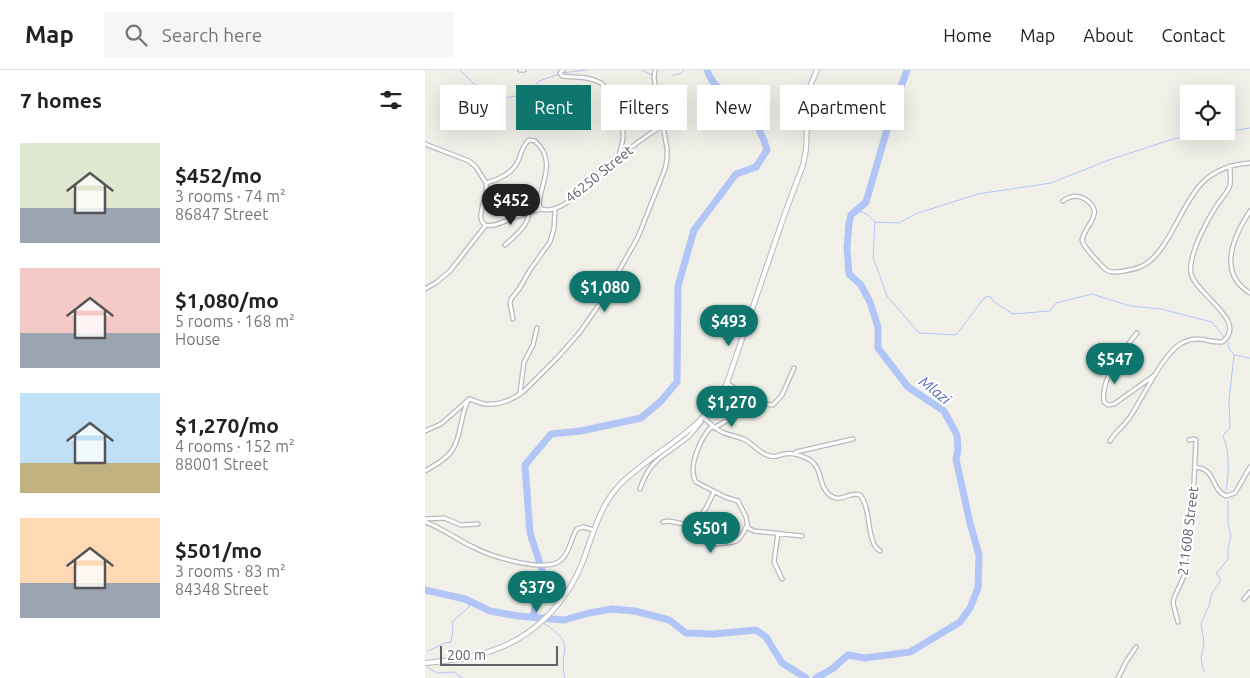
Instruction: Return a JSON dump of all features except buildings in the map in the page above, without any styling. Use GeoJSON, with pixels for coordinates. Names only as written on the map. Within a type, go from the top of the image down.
{"type":"FeatureCollection","features":[{"type":"Feature","properties":{"kind":"street"},"geometry":{"type":"LineString","coordinates":[[563,70],[560,73],[563,76],[583,77],[601,83],[611,96],[623,128],[623,140],[619,157]]}},
{"type":"Feature","properties":{"kind":"street"},"geometry":{"type":"LineString","coordinates":[[655,70],[656,85]]}},
{"type":"Feature","properties":{"kind":"street"},"geometry":{"type":"LineString","coordinates":[[640,489],[645,475],[654,462],[689,436],[716,402],[727,383],[803,165],[806,150],[807,98],[817,70]]}},
{"type":"Feature","properties":{"kind":"street","name":"46250 Street"},"geometry":{"type":"LineString","coordinates":[[486,183],[497,180],[511,170],[519,160],[525,144],[529,140],[535,140],[543,153],[546,165],[545,183],[539,204],[541,209],[555,209],[579,193],[603,169],[656,130]]}},
{"type":"Feature","properties":{"kind":"street"},"geometry":{"type":"LineString","coordinates":[[425,431],[441,424],[471,399],[486,404],[497,403],[520,394],[559,356],[579,332],[603,300],[634,246],[665,169],[667,148],[663,130]]}},
{"type":"Feature","properties":{"kind":"street"},"geometry":{"type":"LineString","coordinates":[[425,144],[473,164],[486,183],[487,192],[481,217],[481,220],[486,225]]}},
{"type":"Feature","properties":{"kind":"street"},"geometry":{"type":"LineString","coordinates":[[1063,201],[1074,195],[1080,196],[1094,207],[1094,215],[1082,240],[1090,253],[1110,272],[1136,269],[1151,261],[1161,249],[1183,211],[1204,181],[1229,166],[1250,163]]}},
{"type":"Feature","properties":{"kind":"street"},"geometry":{"type":"LineString","coordinates":[[1110,441],[1130,418],[1155,375],[1174,349],[1181,343],[1202,338],[1222,342],[1233,330],[1233,326],[1228,318],[1215,301],[1197,284],[1191,272],[1193,254],[1206,224],[1230,185],[1229,166]]}},
{"type":"Feature","properties":{"kind":"street"},"geometry":{"type":"LineString","coordinates":[[425,289],[450,271],[486,225],[499,224],[541,209]]}},
{"type":"Feature","properties":{"kind":"street"},"geometry":{"type":"LineString","coordinates":[[513,319],[511,299],[550,242],[554,228],[555,209]]}},
{"type":"Feature","properties":{"kind":"street"},"geometry":{"type":"LineString","coordinates":[[1250,211],[1233,245],[1230,257],[1232,273],[1250,293]]}},
{"type":"Feature","properties":{"kind":"street"},"geometry":{"type":"LineString","coordinates":[[505,245],[523,227],[529,213]]}},
{"type":"Feature","properties":{"kind":"street"},"geometry":{"type":"LineString","coordinates":[[520,394],[524,362],[533,345],[537,328]]}},
{"type":"Feature","properties":{"kind":"street"},"geometry":{"type":"LineString","coordinates":[[1137,333],[1116,360],[1104,391],[1104,402],[1111,406],[1155,375]]}},
{"type":"Feature","properties":{"kind":"street"},"geometry":{"type":"LineString","coordinates":[[727,383],[754,399],[767,405],[773,405],[782,395],[794,368]]}},
{"type":"Feature","properties":{"kind":"street"},"geometry":{"type":"LineString","coordinates":[[425,471],[447,456],[454,447],[467,401]]}},
{"type":"Feature","properties":{"kind":"street"},"geometry":{"type":"LineString","coordinates":[[663,522],[669,521],[694,526],[704,540],[711,545],[738,541],[743,535],[747,526],[745,516],[738,501],[714,492],[696,482],[693,472],[700,443],[712,425],[740,413]]}},
{"type":"Feature","properties":{"kind":"street"},"geometry":{"type":"LineString","coordinates":[[703,420],[723,433],[744,439],[767,456],[795,454],[811,460],[816,465],[829,495],[844,498],[856,494],[862,498],[868,513],[871,535],[876,548],[881,551]]}},
{"type":"Feature","properties":{"kind":"street"},"geometry":{"type":"LineString","coordinates":[[425,663],[487,653],[505,646],[542,622],[572,585],[607,503],[623,481],[703,420]]}},
{"type":"Feature","properties":{"kind":"street"},"geometry":{"type":"LineString","coordinates":[[795,454],[796,452],[853,440]]}},
{"type":"Feature","properties":{"kind":"street","name":"211608 Street"},"geometry":{"type":"LineString","coordinates":[[1177,622],[1173,598],[1184,576],[1195,467],[1196,440],[1189,440]]}},
{"type":"Feature","properties":{"kind":"street","name":"211608 Street"},"geometry":{"type":"LineString","coordinates":[[1195,467],[1209,472],[1218,490],[1226,496],[1235,493],[1250,467]]}},
{"type":"Feature","properties":{"kind":"street"},"geometry":{"type":"LineString","coordinates":[[694,526],[714,492]]}},
{"type":"Feature","properties":{"kind":"street"},"geometry":{"type":"LineString","coordinates":[[425,520],[444,518],[461,526],[478,524]]}},
{"type":"Feature","properties":{"kind":"street"},"geometry":{"type":"LineString","coordinates":[[425,520],[473,547],[520,562],[545,565],[558,562],[565,556],[575,532],[580,528],[595,530]]}},
{"type":"Feature","properties":{"kind":"street"},"geometry":{"type":"LineString","coordinates":[[747,526],[754,531],[802,536]]}},
{"type":"Feature","properties":{"kind":"street"},"geometry":{"type":"LineString","coordinates":[[777,533],[774,562],[782,579]]}},
{"type":"Feature","properties":{"kind":"street"},"geometry":{"type":"LineString","coordinates":[[1244,599],[1250,592]]}},
{"type":"Feature","properties":{"kind":"street"},"geometry":{"type":"LineString","coordinates":[[1118,678],[1136,648]]}},
{"type":"Feature","properties":{"kind":"waterway"},"geometry":{"type":"LineString","coordinates":[[460,70],[474,84],[505,98],[532,90],[539,81],[559,74]]}},
{"type":"Feature","properties":{"kind":"waterway"},"geometry":{"type":"LineString","coordinates":[[562,73],[586,70]]}},
{"type":"Feature","properties":{"kind":"waterway"},"geometry":{"type":"LineString","coordinates":[[642,70],[652,75]]}},
{"type":"Feature","properties":{"kind":"waterway"},"geometry":{"type":"LineString","coordinates":[[673,75],[680,74],[684,70]]}},
{"type":"Feature","properties":{"kind":"waterway"},"geometry":{"type":"LineString","coordinates":[[533,617],[543,573],[530,533],[525,465],[551,434],[581,431],[641,418],[661,401],[677,382],[678,286],[694,230],[736,174],[756,167],[767,150],[752,118],[713,82],[707,70]]}},
{"type":"Feature","properties":{"kind":"waterway","name":"Mlazi"},"geometry":{"type":"LineString","coordinates":[[816,678],[832,669],[848,655],[865,658],[910,652],[960,622],[970,608],[978,588],[979,555],[956,459],[958,450],[957,435],[944,411],[908,387],[878,348],[878,327],[870,302],[861,285],[849,274],[847,248],[851,215],[866,202],[894,106],[907,70]]}},
{"type":"Feature","properties":{"kind":"waterway"},"geometry":{"type":"LineString","coordinates":[[858,210],[868,215],[875,222],[899,223],[915,214],[978,194],[1051,183],[1109,160],[1173,139],[1250,128]]}},
{"type":"Feature","properties":{"kind":"waterway"},"geometry":{"type":"LineString","coordinates":[[875,222],[873,257],[887,296],[919,333],[956,335],[984,298],[990,296],[994,302],[1013,314],[1050,311],[1056,303],[1092,294],[1130,306],[1161,309],[1212,322],[1224,337]]}},
{"type":"Feature","properties":{"kind":"waterway"},"geometry":{"type":"LineString","coordinates":[[1226,490],[1228,463],[1227,449],[1223,436],[1230,427],[1229,400],[1234,355],[1229,349],[1228,343]]}},
{"type":"Feature","properties":{"kind":"waterway"},"geometry":{"type":"LineString","coordinates":[[1234,355],[1250,358]]}},
{"type":"Feature","properties":{"kind":"waterway"},"geometry":{"type":"LineString","coordinates":[[1204,672],[1201,659],[1204,643],[1201,623],[1209,606],[1212,593],[1220,582],[1220,577],[1216,574],[1228,559],[1231,536],[1228,524],[1228,501]]}},
{"type":"Feature","properties":{"kind":"waterway","name":"Mlazi"},"geometry":{"type":"LineString","coordinates":[[425,590],[465,599],[490,611],[518,616],[564,620],[612,609],[635,611],[669,620],[686,633],[713,634],[756,630],[766,637],[782,663],[806,678]]}},
{"type":"Feature","properties":{"kind":"waterway"},"geometry":{"type":"LineString","coordinates":[[428,651],[451,642],[452,622],[469,607],[468,600]]}},
{"type":"Feature","properties":{"kind":"waterway","name":"Mlazi"},"geometry":{"type":"LineString","coordinates":[[535,617],[539,620]]}},
{"type":"Feature","properties":{"kind":"waterway"},"geometry":{"type":"LineString","coordinates":[[542,622],[554,630],[564,642],[563,667],[565,678]]}},
{"type":"Feature","properties":{"kind":"waterway"},"geometry":{"type":"LineString","coordinates":[[427,667],[437,673],[454,672],[462,678]]}}]}
